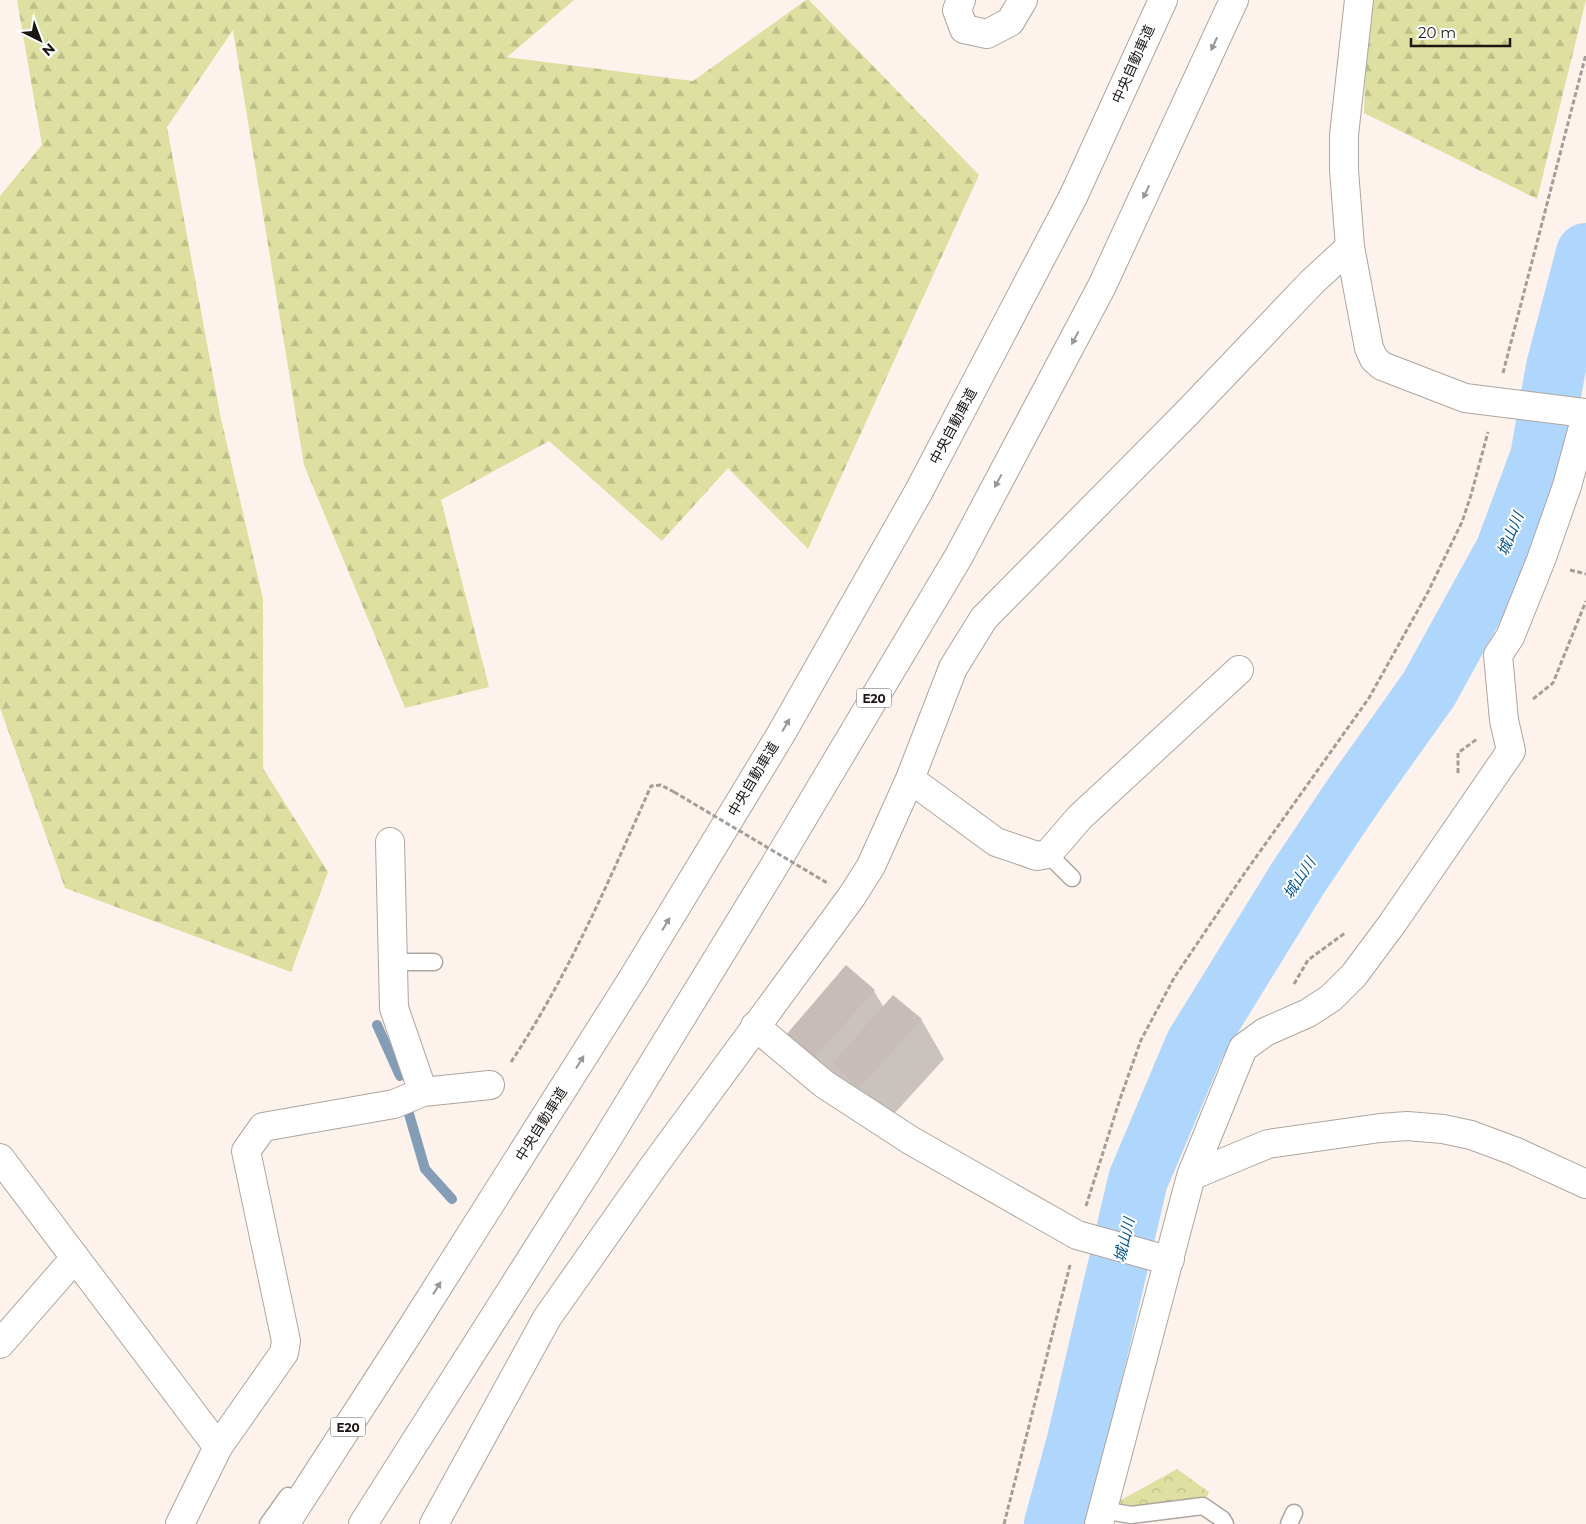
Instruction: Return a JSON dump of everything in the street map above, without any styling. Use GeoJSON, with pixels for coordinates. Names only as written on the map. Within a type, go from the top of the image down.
{"type":"FeatureCollection","features":[{"type":"Feature","properties":{"kind":"main road"},"geometry":{"type":"LineString","coordinates":[[960,0],[957,10],[964,29],[987,34],[1010,22],[1023,0]]}},
{"type":"Feature","properties":{"kind":"main road","name":"中央自動車道"},"geometry":{"type":"LineString","coordinates":[[285,1524],[411,1329],[632,978],[780,734],[914,500],[1073,197],[1163,0]]}},
{"type":"Feature","properties":{"kind":"main road","name":"E20"},"geometry":{"type":"LineString","coordinates":[[363,1524],[604,1144],[773,868],[959,556],[1102,286],[1234,0]]}},
{"type":"Feature","properties":{"kind":"main road"},"geometry":{"type":"LineString","coordinates":[[1101,1517],[1163,1258],[1191,1176],[1242,1048],[1265,1032],[1308,1012],[1331,998],[1354,975],[1392,924],[1511,751],[1504,720],[1498,655],[1510,636],[1541,560],[1567,486],[1582,414],[1465,398],[1382,366],[1374,359],[1369,348],[1350,247],[1344,170],[1344,135],[1358,0]]}},
{"type":"Feature","properties":{"kind":"main road"},"geometry":{"type":"LineString","coordinates":[[434,1524],[547,1318],[653,1167],[862,881],[871,866],[910,779],[953,668],[984,618],[1187,413],[1312,282],[1350,247]]}},
{"type":"Feature","properties":{"kind":"main road"},"geometry":{"type":"LineString","coordinates":[[910,779],[996,842],[1037,856],[1048,854],[1080,817],[1239,670]]}},
{"type":"Feature","properties":{"kind":"main road"},"geometry":{"type":"LineString","coordinates":[[390,842],[394,1008],[423,1092]]}},
{"type":"Feature","properties":{"kind":"main road"},"geometry":{"type":"LineString","coordinates":[[755,1026],[824,1084],[910,1140],[1080,1236],[1163,1258]]}},
{"type":"Feature","properties":{"kind":"main road"},"geometry":{"type":"LineString","coordinates":[[180,1524],[218,1447],[284,1353],[286,1341],[246,1151],[263,1127],[394,1104],[423,1092],[490,1085]]}},
{"type":"Feature","properties":{"kind":"main road"},"geometry":{"type":"LineString","coordinates":[[1191,1176],[1268,1144],[1407,1126],[1443,1129],[1471,1135],[1514,1151],[1586,1184]]}},
{"type":"Feature","properties":{"kind":"main road"},"geometry":{"type":"LineString","coordinates":[[0,1158],[218,1447]]}},
{"type":"Feature","properties":{"kind":"main road"},"geometry":{"type":"LineString","coordinates":[[0,1344],[75,1258]]}},
{"type":"Feature","properties":{"kind":"lane"},"geometry":{"type":"LineString","coordinates":[[1048,854],[1072,878]]}},
{"type":"Feature","properties":{"kind":"lane"},"geometry":{"type":"LineString","coordinates":[[393,962],[434,962]]}},
{"type":"Feature","properties":{"kind":"lane"},"geometry":{"type":"LineString","coordinates":[[268,1524],[411,1329]]}},
{"type":"Feature","properties":{"kind":"lane"},"geometry":{"type":"LineString","coordinates":[[378,1524],[463,1368]]}},
{"type":"Feature","properties":{"kind":"lane"},"geometry":{"type":"LineString","coordinates":[[1101,1517],[1202,1506],[1222,1519],[1226,1524]]}},
{"type":"Feature","properties":{"kind":"path"},"geometry":{"type":"LineString","coordinates":[[1004,1524],[1080,1236],[1120,1099],[1141,1040],[1174,978],[1244,874],[1369,698],[1428,592],[1462,522],[1499,403],[1586,54]]}},
{"type":"Feature","properties":{"kind":"path"},"geometry":{"type":"LineString","coordinates":[[490,1085],[503,1074],[532,1031],[577,949],[651,786],[661,785],[674,792],[829,884]]}},
{"type":"Feature","properties":{"kind":"green space"},"geometry":{"type":"Polygon","coordinates":[[[17,0],[574,0],[507,57],[693,81],[806,0],[809,0],[979,175],[808,549],[728,468],[662,541],[549,441],[441,500],[489,687],[405,708],[304,465],[233,30],[167,127],[220,414],[263,599],[263,768],[328,872],[291,972],[65,888],[0,708],[0,196],[42,145],[17,0]]]}},
{"type":"Feature","properties":{"kind":"green space"},"geometry":{"type":"Polygon","coordinates":[[[1368,0],[1586,0],[1537,199],[1364,113],[1368,0]]]}},
{"type":"Feature","properties":{"kind":"green space"},"geometry":{"type":"Polygon","coordinates":[[[1177,1469],[1209,1492],[1203,1506],[1103,1510],[1177,1469]]]}},
{"type":"Feature","properties":{"kind":"building"},"geometry":{"type":"Polygon","coordinates":[[[846,965],[875,990],[814,1058],[786,1035],[846,965]]]}},
{"type":"Feature","properties":{"kind":"building"},"geometry":{"type":"Polygon","coordinates":[[[893,995],[922,1019],[859,1088],[833,1063],[893,995]]]}},
{"type":"Feature","properties":{"kind":"waterway","name":"城山川"},"geometry":{"type":"LineString","coordinates":[[1054,1524],[1076,1444],[1138,1180],[1195,1045],[1298,878],[1355,793],[1429,689],[1505,551],[1540,457],[1556,367],[1586,253]]}},
{"type":"Feature","properties":{"kind":"waterway"},"geometry":{"type":"LineString","coordinates":[[377,1025],[400,1076]]}},
{"type":"Feature","properties":{"kind":"waterway"},"geometry":{"type":"LineString","coordinates":[[409,1114],[425,1169],[452,1199]]}}]}
